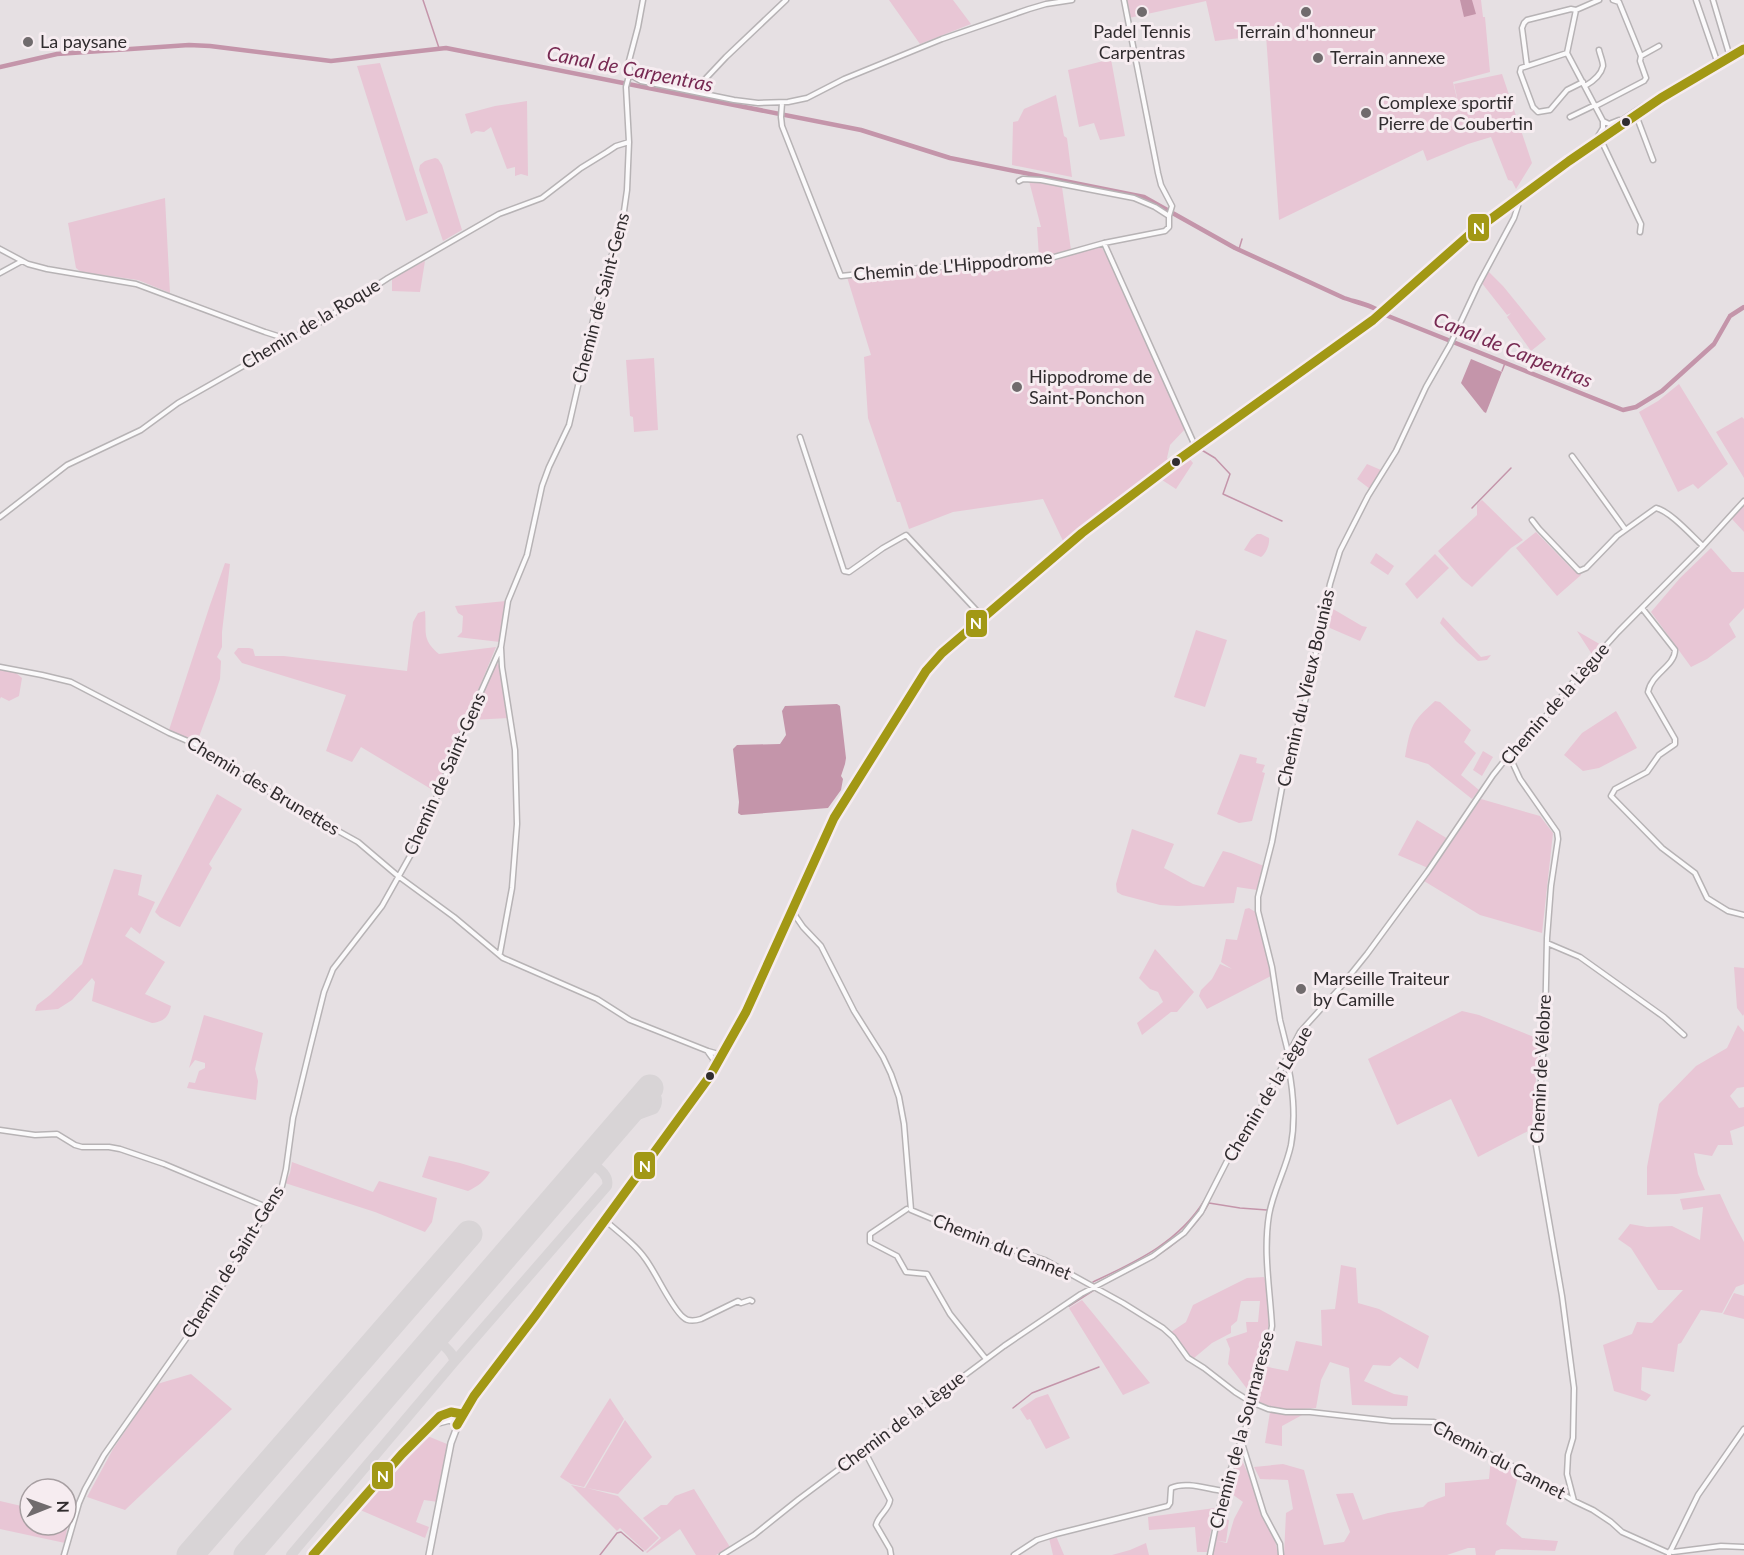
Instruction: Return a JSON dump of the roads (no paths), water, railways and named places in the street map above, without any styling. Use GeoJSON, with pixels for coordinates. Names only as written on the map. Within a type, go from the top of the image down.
{"type":"FeatureCollection","features":[{"type":"Feature","properties":{"kind":"main road"},"geometry":{"type":"LineString","coordinates":[[429,1555],[451,1443],[462,1414],[674,1127],[722,1057],[746,1012],[834,818],[926,671],[942,653],[1082,533],[1380,314],[1456,246],[1600,138],[1619,128],[1661,98],[1744,49]]}},
{"type":"Feature","properties":{"kind":"main road"},"geometry":{"type":"LineString","coordinates":[[1600,138],[1605,125],[1636,114]]}},
{"type":"Feature","properties":{"kind":"main road"},"geometry":{"type":"LineString","coordinates":[[313,1555],[402,1454],[433,1424],[444,1414],[451,1412],[462,1414]]}},
{"type":"Feature","properties":{"kind":"main road"},"geometry":{"type":"LineString","coordinates":[[433,1424],[446,1420],[457,1425]]}},
{"type":"Feature","properties":{"kind":"street","name":"Chemin de Saint-Gens"},"geometry":{"type":"LineString","coordinates":[[64,1555],[79,1503],[104,1455],[214,1299],[282,1186],[297,1102],[324,992],[333,969],[382,906],[419,840],[501,647],[508,601],[527,555],[542,486],[569,425],[600,290],[622,225],[627,190],[629,142],[626,83],[643,0]]}},
{"type":"Feature","properties":{"kind":"street"},"geometry":{"type":"LineString","coordinates":[[693,92],[786,0]]}},
{"type":"Feature","properties":{"kind":"street"},"geometry":{"type":"LineString","coordinates":[[630,72],[642,81],[693,92],[746,102],[782,103],[807,98],[844,79],[986,23],[1046,4],[1072,0]]}},
{"type":"Feature","properties":{"kind":"street"},"geometry":{"type":"LineString","coordinates":[[1124,0],[1158,173],[1161,185],[1173,206],[1167,230],[1104,243],[1196,448]]}},
{"type":"Feature","properties":{"kind":"street"},"geometry":{"type":"LineString","coordinates":[[1527,66],[1522,28],[1527,20],[1571,9],[1576,10],[1599,0]]}},
{"type":"Feature","properties":{"kind":"street"},"geometry":{"type":"LineString","coordinates":[[1570,117],[1644,81],[1646,75],[1640,61],[1641,56],[1621,1],[1613,0]]}},
{"type":"Feature","properties":{"kind":"street"},"geometry":{"type":"LineString","coordinates":[[1696,0],[1718,64]]}},
{"type":"Feature","properties":{"kind":"street"},"geometry":{"type":"LineString","coordinates":[[1713,0],[1730,57]]}},
{"type":"Feature","properties":{"kind":"street"},"geometry":{"type":"LineString","coordinates":[[1576,10],[1567,53],[1605,125],[1619,128]]}},
{"type":"Feature","properties":{"kind":"street"},"geometry":{"type":"LineString","coordinates":[[1641,56],[1659,46]]}},
{"type":"Feature","properties":{"kind":"street"},"geometry":{"type":"LineString","coordinates":[[1567,53],[1521,68],[1520,72],[1533,107],[1538,112],[1550,110],[1567,90],[1593,82],[1603,63],[1599,50]]}},
{"type":"Feature","properties":{"kind":"street","name":"Chemin de L'Hippodrome"},"geometry":{"type":"LineString","coordinates":[[782,103],[782,126],[841,276],[907,269],[1040,261],[1104,243]]}},
{"type":"Feature","properties":{"kind":"street"},"geometry":{"type":"LineString","coordinates":[[1636,114],[1653,160]]}},
{"type":"Feature","properties":{"kind":"street"},"geometry":{"type":"LineString","coordinates":[[1600,138],[1641,224],[1640,232]]}},
{"type":"Feature","properties":{"kind":"street","name":"Chemin de la Roque"},"geometry":{"type":"LineString","coordinates":[[0,517],[67,465],[141,430],[178,403],[291,340],[388,278],[499,214],[542,198],[581,168],[616,146],[629,142]]}},
{"type":"Feature","properties":{"kind":"street"},"geometry":{"type":"LineString","coordinates":[[1019,181],[1028,178],[1134,198],[1169,215]]}},
{"type":"Feature","properties":{"kind":"street","name":"Chemin du Vieux Bounias"},"geometry":{"type":"LineString","coordinates":[[1287,1055],[1274,978],[1257,904],[1272,842],[1286,766],[1307,697],[1330,584],[1340,551],[1368,496],[1396,451],[1426,387],[1450,345],[1478,285],[1514,218],[1518,199]]}},
{"type":"Feature","properties":{"kind":"street"},"geometry":{"type":"LineString","coordinates":[[0,249],[22,261],[47,269],[136,284],[291,340]]}},
{"type":"Feature","properties":{"kind":"street"},"geometry":{"type":"LineString","coordinates":[[0,273],[22,261]]}},
{"type":"Feature","properties":{"kind":"street"},"geometry":{"type":"LineString","coordinates":[[800,437],[844,571],[849,572],[906,535],[976,611],[984,616]]}},
{"type":"Feature","properties":{"kind":"street"},"geometry":{"type":"LineString","coordinates":[[1572,456],[1625,529]]}},
{"type":"Feature","properties":{"kind":"street","name":"Chemin de la Lègue"},"geometry":{"type":"LineString","coordinates":[[722,1555],[754,1535],[987,1359],[1093,1286],[1153,1256],[1184,1233],[1195,1220],[1227,1161],[1263,1104],[1300,1032],[1367,954],[1428,871],[1493,775],[1594,658],[1744,501]]}},
{"type":"Feature","properties":{"kind":"street"},"geometry":{"type":"LineString","coordinates":[[1532,520],[1579,571],[1586,568],[1625,529],[1656,508],[1660,508],[1703,546]]}},
{"type":"Feature","properties":{"kind":"street"},"geometry":{"type":"LineString","coordinates":[[1642,608],[1676,654],[1653,679],[1648,692],[1675,739],[1675,744],[1659,755],[1647,772],[1615,789],[1611,796],[1662,848],[1695,873],[1707,898],[1728,911],[1744,915]]}},
{"type":"Feature","properties":{"kind":"street"},"geometry":{"type":"LineString","coordinates":[[500,953],[512,888],[517,824],[515,750],[501,647]]}},
{"type":"Feature","properties":{"kind":"street","name":"Chemin des Brunettes"},"geometry":{"type":"LineString","coordinates":[[0,667],[71,682],[197,745],[300,810],[358,842],[503,957],[597,999],[630,1020],[722,1057]]}},
{"type":"Feature","properties":{"kind":"street","name":"Chemin de Vélobre"},"geometry":{"type":"LineString","coordinates":[[1509,755],[1520,779],[1557,832],[1558,839],[1551,885],[1545,1028],[1536,1146],[1562,1296],[1574,1388],[1574,1438],[1568,1455],[1567,1474],[1574,1501]]}},
{"type":"Feature","properties":{"kind":"street","name":"Chemin du Cannet"},"geometry":{"type":"LineString","coordinates":[[792,911],[821,946],[854,1011],[891,1074],[899,1097],[904,1124],[911,1210],[961,1231],[987,1245],[1045,1260],[1093,1286],[1163,1328],[1188,1358],[1235,1392],[1268,1410],[1391,1421],[1434,1422],[1593,1510],[1622,1532],[1669,1553]]}},
{"type":"Feature","properties":{"kind":"street"},"geometry":{"type":"LineString","coordinates":[[1547,943],[1581,957],[1664,1017],[1684,1035]]}},
{"type":"Feature","properties":{"kind":"street"},"geometry":{"type":"LineString","coordinates":[[709,1053],[713,1059],[714,1069]]}},
{"type":"Feature","properties":{"kind":"street","name":"Chemin de la Sournaresse"},"geometry":{"type":"LineString","coordinates":[[1210,1555],[1223,1491],[1242,1443],[1254,1385],[1272,1326],[1266,1244],[1269,1215],[1291,1145],[1293,1130],[1287,1055]]}},
{"type":"Feature","properties":{"kind":"street"},"geometry":{"type":"LineString","coordinates":[[0,1130],[35,1135],[57,1134],[82,1147],[120,1149],[164,1164],[269,1208]]}},
{"type":"Feature","properties":{"kind":"street"},"geometry":{"type":"LineString","coordinates":[[907,1209],[870,1234],[870,1242],[897,1256],[906,1272],[927,1274],[950,1314],[987,1359]]}},
{"type":"Feature","properties":{"kind":"street"},"geometry":{"type":"LineString","coordinates":[[605,1221],[643,1255],[674,1306],[688,1320],[701,1320],[738,1301],[741,1303],[752,1301]]}},
{"type":"Feature","properties":{"kind":"street"},"geometry":{"type":"LineString","coordinates":[[1669,1553],[1698,1495],[1744,1429]]}},
{"type":"Feature","properties":{"kind":"street"},"geometry":{"type":"LineString","coordinates":[[1242,1443],[1264,1514],[1280,1544],[1281,1555]]}},
{"type":"Feature","properties":{"kind":"street"},"geometry":{"type":"LineString","coordinates":[[864,1450],[890,1500],[890,1505],[877,1520],[876,1525],[891,1555]]}},
{"type":"Feature","properties":{"kind":"street"},"geometry":{"type":"LineString","coordinates":[[1014,1555],[1036,1540],[1168,1506],[1171,1488],[1174,1486],[1223,1491]]}},
{"type":"Feature","properties":{"kind":"street"},"geometry":{"type":"LineString","coordinates":[[1669,1553],[1721,1546],[1744,1546]]}},
{"type":"Feature","properties":{"kind":"waterway"},"geometry":{"type":"LineString","coordinates":[[423,0],[439,48]]}},
{"type":"Feature","properties":{"kind":"waterway","name":"Canal de Carpentras"},"geometry":{"type":"LineString","coordinates":[[0,67],[57,54],[189,45],[331,61],[446,48],[861,130],[950,158],[1144,197],[1235,248],[1344,298],[1370,306],[1383,314],[1623,410],[1636,407],[1662,391],[1714,344],[1730,316],[1744,307]]}},
{"type":"Feature","properties":{"kind":"waterway"},"geometry":{"type":"LineString","coordinates":[[1239,249],[1242,239]]}},
{"type":"Feature","properties":{"kind":"waterway"},"geometry":{"type":"LineString","coordinates":[[1502,371],[1505,363]]}},
{"type":"Feature","properties":{"kind":"waterway"},"geometry":{"type":"LineString","coordinates":[[1200,449],[1215,458],[1230,474],[1223,494],[1282,521]]}},
{"type":"Feature","properties":{"kind":"waterway"},"geometry":{"type":"LineString","coordinates":[[1472,508],[1511,468]]}},
{"type":"Feature","properties":{"kind":"waterway"},"geometry":{"type":"LineString","coordinates":[[1093,1282],[1140,1259],[1169,1240],[1182,1229],[1204,1201]]}},
{"type":"Feature","properties":{"kind":"waterway"},"geometry":{"type":"LineString","coordinates":[[1100,1286],[1146,1262],[1175,1243],[1200,1218],[1209,1203],[1267,1210]]}},
{"type":"Feature","properties":{"kind":"waterway"},"geometry":{"type":"LineString","coordinates":[[1069,1306],[1094,1290]]}},
{"type":"Feature","properties":{"kind":"waterway"},"geometry":{"type":"LineString","coordinates":[[1013,1408],[1032,1393],[1099,1367]]}},
{"type":"Feature","properties":{"kind":"waterway"},"geometry":{"type":"LineString","coordinates":[[600,1555],[617,1533],[621,1532],[643,1551]]}},
{"type":"Feature","properties":{"kind":"place","name":"Padel Tennis Carpentras"},"geometry":{"type":"Point","coordinates":[1142,12]}},
{"type":"Feature","properties":{"kind":"place","name":"Terrain d'honneur"},"geometry":{"type":"Point","coordinates":[1306,12]}},
{"type":"Feature","properties":{"kind":"place","name":"La paysane"},"geometry":{"type":"Point","coordinates":[28,42]}},
{"type":"Feature","properties":{"kind":"place","name":"Terrain annexe"},"geometry":{"type":"Point","coordinates":[1318,58]}},
{"type":"Feature","properties":{"kind":"place","name":"Complexe sportif Pierre de Coubertin"},"geometry":{"type":"Point","coordinates":[1366,113]}},
{"type":"Feature","properties":{"kind":"place","name":"Hippodrome de Saint-Ponchon"},"geometry":{"type":"Point","coordinates":[1017,387]}},
{"type":"Feature","properties":{"kind":"place","name":"Marseille Traiteur by Camille"},"geometry":{"type":"Point","coordinates":[1301,989]}}]}
